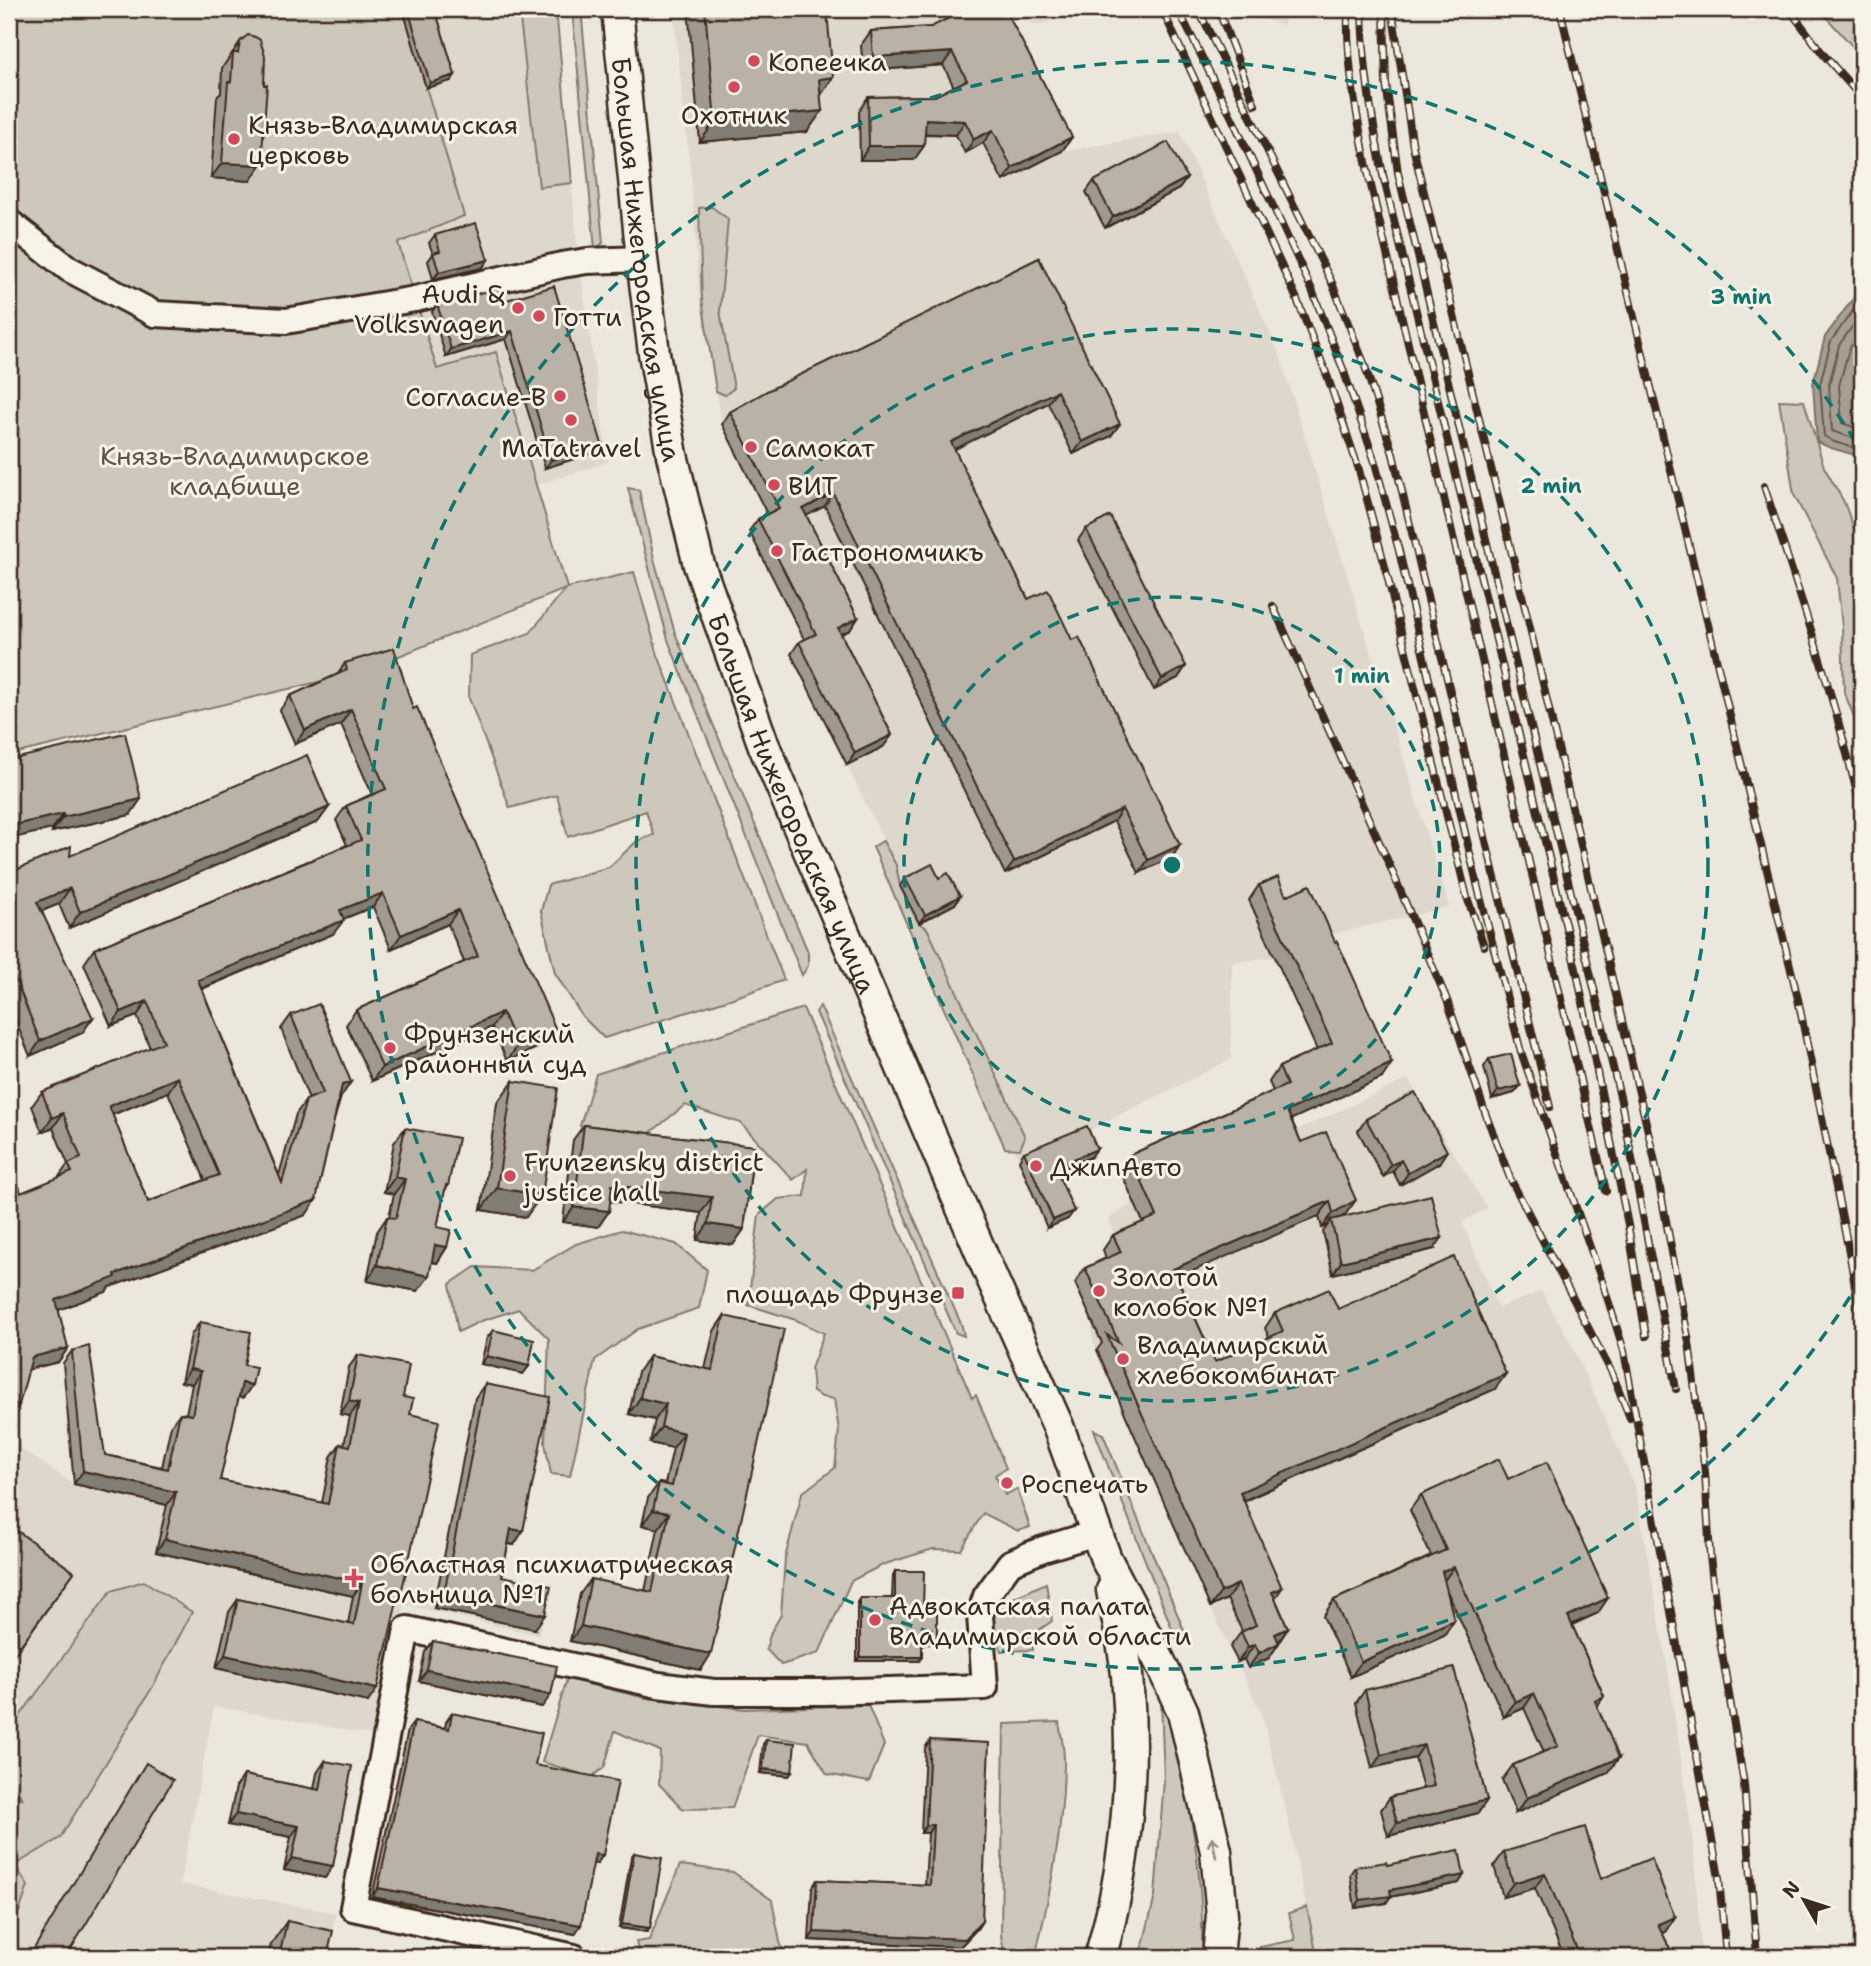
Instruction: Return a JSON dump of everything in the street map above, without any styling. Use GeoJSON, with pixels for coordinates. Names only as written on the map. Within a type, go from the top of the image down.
{"type":"FeatureCollection","features":[{"type":"Feature","properties":{"kind":"main road","name":"Большая Нижегородская улица"},"geometry":{"type":"LineString","coordinates":[[617,9],[654,353],[672,455],[699,565],[764,747],[1058,1426],[1101,1546],[1183,1713],[1216,1852],[1222,1914],[1218,1957]]}},
{"type":"Feature","properties":{"kind":"main road","name":"Большая Нижегородская улица"},"geometry":{"type":"LineString","coordinates":[[1100,1957],[1123,1850],[1131,1752],[1127,1672],[1101,1546]]}},
{"type":"Feature","properties":{"kind":"main road"},"geometry":{"type":"LineString","coordinates":[[1222,1914],[1227,1957]]}},
{"type":"Feature","properties":{"kind":"lane"},"geometry":{"type":"LineString","coordinates":[[9,222],[69,269],[155,314],[286,321],[415,299],[562,265],[587,261],[642,259]]}},
{"type":"Feature","properties":{"kind":"lane"},"geometry":{"type":"LineString","coordinates":[[574,1957],[353,1908],[408,1629],[658,1685],[714,1692],[985,1687],[980,1615],[986,1595],[1010,1563],[1044,1549],[1101,1546]]}},
{"type":"Feature","properties":{"kind":"shaded area"},"geometry":{"type":"Polygon","coordinates":[[[403,9],[556,9],[578,254],[608,462],[536,485],[496,352],[437,369],[397,242],[464,216],[403,9]]]}},
{"type":"Feature","properties":{"kind":"shaded area"},"geometry":{"type":"Polygon","coordinates":[[[673,9],[988,9],[1062,151],[1180,132],[1280,356],[1449,907],[1316,938],[1274,957],[1232,962],[1231,1059],[1082,1134],[1019,1160],[919,923],[900,886],[896,865],[847,765],[883,747],[829,640],[849,630],[722,424],[699,293],[691,177],[673,9]]]}},
{"type":"Feature","properties":{"kind":"shaded area"},"geometry":{"type":"Polygon","coordinates":[[[993,9],[1093,9],[1037,25],[993,9]]]}},
{"type":"Feature","properties":{"kind":"shaded area"},"geometry":{"type":"Polygon","coordinates":[[[1226,9],[1288,9],[1283,25],[1226,9]]]}},
{"type":"Feature","properties":{"kind":"shaded area"},"geometry":{"type":"Polygon","coordinates":[[[1408,1079],[1487,1208],[1462,1222],[1498,1308],[1541,1291],[1570,1341],[1635,1486],[1668,1670],[1692,1834],[1702,1957],[1317,1957],[1287,1815],[1261,1712],[1210,1607],[1093,1342],[1090,1316],[1110,1267],[1103,1250],[1118,1243],[1108,1219],[1134,1203],[1408,1079]]]}},
{"type":"Feature","properties":{"kind":"shaded area"},"geometry":{"type":"Polygon","coordinates":[[[9,1441],[74,1484],[550,1589],[539,1635],[405,1605],[372,1735],[214,1706],[180,1884],[336,1913],[326,1957],[9,1957],[9,1441]]]}},
{"type":"Feature","properties":{"kind":"green space","name":"Князь-Владимирское кладбище"},"geometry":{"type":"Polygon","coordinates":[[[9,9],[403,9],[464,216],[398,243],[437,369],[496,352],[567,588],[634,572],[658,655],[784,980],[604,1038],[582,1016],[555,973],[541,911],[548,885],[609,867],[637,841],[654,835],[646,811],[568,837],[557,795],[510,808],[469,698],[470,655],[530,633],[565,589],[384,662],[335,678],[9,755],[9,9]]]}},
{"type":"Feature","properties":{"kind":"green space"},"geometry":{"type":"Polygon","coordinates":[[[519,9],[556,9],[572,183],[539,187],[519,9]]]}},
{"type":"Feature","properties":{"kind":"green space"},"geometry":{"type":"Polygon","coordinates":[[[572,9],[581,9],[603,243],[595,249],[572,9]]]}},
{"type":"Feature","properties":{"kind":"green space"},"geometry":{"type":"Polygon","coordinates":[[[1819,9],[1850,9],[1859,26],[1862,26],[1862,57],[1819,9]]]}},
{"type":"Feature","properties":{"kind":"green space"},"geometry":{"type":"Polygon","coordinates":[[[712,207],[728,219],[720,311],[734,388],[725,395],[716,391],[702,299],[699,208],[712,207]]]}},
{"type":"Feature","properties":{"kind":"green space"},"geometry":{"type":"Polygon","coordinates":[[[1779,400],[1804,401],[1824,467],[1844,502],[1862,552],[1862,736],[1844,692],[1837,578],[1794,495],[1779,400]]]}},
{"type":"Feature","properties":{"kind":"green space"},"geometry":{"type":"Polygon","coordinates":[[[628,488],[639,490],[654,559],[675,633],[808,952],[808,966],[802,975],[668,640],[628,488]]]}},
{"type":"Feature","properties":{"kind":"green space"},"geometry":{"type":"Polygon","coordinates":[[[883,841],[896,865],[900,886],[919,923],[927,928],[1025,1137],[1020,1149],[1005,1148],[873,847],[883,841]]]}},
{"type":"Feature","properties":{"kind":"green space"},"geometry":{"type":"Polygon","coordinates":[[[820,1006],[962,1326],[964,1336],[956,1333],[816,1012],[820,1006]]]}},
{"type":"Feature","properties":{"kind":"green space"},"geometry":{"type":"Polygon","coordinates":[[[803,1008],[972,1398],[976,1395],[1006,1468],[995,1475],[1005,1495],[1017,1489],[1030,1527],[1018,1531],[983,1513],[961,1550],[933,1549],[882,1565],[851,1581],[819,1653],[781,1665],[766,1649],[771,1632],[781,1615],[785,1558],[802,1493],[835,1468],[839,1430],[834,1399],[813,1392],[811,1369],[824,1333],[796,1320],[748,1305],[759,1215],[778,1199],[805,1196],[807,1169],[793,1180],[741,1123],[685,1105],[650,1133],[580,1126],[596,1074],[803,1008]]]}},
{"type":"Feature","properties":{"kind":"green space"},"geometry":{"type":"Polygon","coordinates":[[[622,1230],[676,1244],[707,1270],[699,1308],[638,1329],[595,1360],[570,1476],[551,1474],[545,1443],[549,1339],[519,1309],[481,1321],[458,1332],[450,1284],[475,1267],[532,1270],[576,1244],[622,1230]]]}},
{"type":"Feature","properties":{"kind":"green space"},"geometry":{"type":"Polygon","coordinates":[[[1094,1430],[1103,1434],[1188,1640],[1178,1644],[1094,1430]]]}},
{"type":"Feature","properties":{"kind":"green space"},"geometry":{"type":"Polygon","coordinates":[[[144,1581],[192,1612],[152,1688],[60,1838],[15,1865],[28,1886],[9,1941],[9,1795],[22,1798],[9,1781],[9,1731],[111,1591],[144,1581]]]}},
{"type":"Feature","properties":{"kind":"green space"},"geometry":{"type":"Polygon","coordinates":[[[1046,1583],[1052,1621],[1032,1635],[1033,1650],[1001,1651],[989,1609],[1046,1583]]]}},
{"type":"Feature","properties":{"kind":"green space"},"geometry":{"type":"Polygon","coordinates":[[[567,1679],[646,1698],[745,1709],[868,1705],[884,1745],[869,1782],[827,1774],[808,1742],[758,1735],[732,1808],[683,1809],[659,1784],[660,1751],[615,1731],[604,1768],[591,1777],[542,1762],[567,1679]]]}},
{"type":"Feature","properties":{"kind":"green space"},"geometry":{"type":"Polygon","coordinates":[[[1168,1698],[1197,1859],[1202,1957],[1140,1957],[1155,1896],[1164,1780],[1161,1699],[1168,1698]]]}},
{"type":"Feature","properties":{"kind":"green space"},"geometry":{"type":"Polygon","coordinates":[[[1059,1722],[1064,1760],[1061,1814],[1041,1933],[1035,1957],[1005,1957],[1001,1935],[1004,1724],[1059,1722]]]}},
{"type":"Feature","properties":{"kind":"green space"},"geometry":{"type":"Polygon","coordinates":[[[680,1865],[733,1872],[772,1900],[785,1957],[640,1957],[636,1942],[649,1940],[680,1865]]]}},
{"type":"Feature","properties":{"kind":"green space"},"geometry":{"type":"Polygon","coordinates":[[[1307,1907],[1317,1957],[1262,1957],[1260,1947],[1295,1940],[1289,1913],[1307,1907]]]}},
{"type":"Feature","properties":{"kind":"water"},"geometry":{"type":"Polygon","coordinates":[[[1860,289],[1862,457],[1817,442],[1813,384],[1825,337],[1860,289]]]}},
{"type":"Feature","properties":{"kind":"building"},"geometry":{"type":"Polygon","coordinates":[[[408,9],[435,9],[455,75],[430,83],[408,9]]]}},
{"type":"Feature","properties":{"kind":"building","name":"Копеечка"},"geometry":{"type":"Polygon","coordinates":[[[705,9],[809,9],[809,13],[827,12],[833,77],[819,79],[822,111],[715,121],[705,9]]]}},
{"type":"Feature","properties":{"kind":"building"},"geometry":{"type":"Polygon","coordinates":[[[967,9],[1005,9],[1072,137],[1012,168],[993,130],[974,139],[965,121],[926,119],[924,146],[869,146],[868,97],[935,96],[967,80],[952,52],[873,57],[871,31],[931,27],[967,9]]]}},
{"type":"Feature","properties":{"kind":"building","name":"Князь-Владимирская церковь"},"geometry":{"type":"Polygon","coordinates":[[[248,35],[260,40],[265,56],[264,85],[267,85],[261,165],[222,163],[233,53],[238,53],[240,42],[248,35]]]}},
{"type":"Feature","properties":{"kind":"building"},"geometry":{"type":"Polygon","coordinates":[[[1168,142],[1187,178],[1113,217],[1094,181],[1168,142]]]}},
{"type":"Feature","properties":{"kind":"building"},"geometry":{"type":"Polygon","coordinates":[[[476,223],[488,260],[439,272],[433,253],[440,251],[435,235],[476,223]]]}},
{"type":"Feature","properties":{"kind":"building"},"geometry":{"type":"Polygon","coordinates":[[[1039,258],[1120,424],[1082,442],[1057,391],[951,442],[1028,599],[1048,590],[1072,640],[1079,637],[1180,845],[1148,860],[1122,809],[1014,862],[833,493],[803,509],[858,618],[838,628],[892,735],[855,753],[799,642],[816,634],[758,519],[779,508],[730,412],[767,391],[1039,258]]]}},
{"type":"Feature","properties":{"kind":"building"},"geometry":{"type":"Polygon","coordinates":[[[554,286],[602,444],[551,460],[512,331],[451,349],[437,304],[499,288],[503,301],[554,286]]]}},
{"type":"Feature","properties":{"kind":"building"},"geometry":{"type":"Polygon","coordinates":[[[1110,516],[1186,666],[1162,679],[1086,529],[1110,516]]]}},
{"type":"Feature","properties":{"kind":"building"},"geometry":{"type":"Polygon","coordinates":[[[394,648],[413,709],[417,707],[556,1030],[517,1047],[502,1012],[382,1067],[356,1010],[478,956],[458,910],[401,935],[383,893],[340,910],[344,920],[198,980],[282,1183],[306,1100],[323,1093],[291,1015],[319,1004],[351,1082],[342,1085],[316,1200],[115,1274],[116,1277],[56,1300],[68,1348],[32,1357],[19,1405],[9,1402],[9,1191],[19,1186],[21,1193],[72,1172],[68,1164],[81,1158],[63,1113],[52,1118],[42,1092],[164,1042],[147,1001],[121,1012],[94,949],[361,840],[346,806],[386,789],[351,709],[305,730],[290,696],[347,670],[345,663],[394,648]],[[178,1077],[109,1106],[148,1202],[219,1175],[178,1077]]]}},
{"type":"Feature","properties":{"kind":"building"},"geometry":{"type":"Polygon","coordinates":[[[125,733],[141,799],[9,826],[9,760],[125,733]]]}},
{"type":"Feature","properties":{"kind":"building"},"geometry":{"type":"Polygon","coordinates":[[[307,755],[329,807],[80,912],[70,888],[37,902],[93,1018],[40,1041],[9,963],[9,873],[71,846],[70,856],[307,755]]]}},
{"type":"Feature","properties":{"kind":"building"},"geometry":{"type":"Polygon","coordinates":[[[932,864],[939,878],[948,873],[960,896],[925,915],[905,878],[932,864]]]}},
{"type":"Feature","properties":{"kind":"building"},"geometry":{"type":"Polygon","coordinates":[[[1278,877],[1286,896],[1310,885],[1392,1063],[1287,1111],[1301,1142],[1326,1132],[1356,1200],[1333,1213],[1330,1201],[1173,1269],[1215,1362],[1283,1331],[1275,1313],[1329,1289],[1338,1309],[1454,1257],[1506,1374],[1240,1492],[1282,1588],[1272,1592],[1288,1628],[1275,1634],[1279,1643],[1259,1653],[1255,1644],[1248,1647],[1241,1632],[1256,1625],[1238,1584],[1221,1592],[1107,1335],[1119,1343],[1085,1268],[1121,1252],[1113,1235],[1157,1216],[1130,1155],[1287,1085],[1279,1067],[1332,1043],[1259,885],[1278,877]]]}},
{"type":"Feature","properties":{"kind":"building"},"geometry":{"type":"Polygon","coordinates":[[[1511,1054],[1520,1086],[1498,1091],[1489,1059],[1511,1054]]]}},
{"type":"Feature","properties":{"kind":"building"},"geometry":{"type":"Polygon","coordinates":[[[513,1081],[558,1088],[542,1195],[497,1188],[513,1081]]]}},
{"type":"Feature","properties":{"kind":"building"},"geometry":{"type":"Polygon","coordinates":[[[1415,1092],[1447,1151],[1408,1173],[1401,1160],[1391,1165],[1366,1119],[1415,1092]]]}},
{"type":"Feature","properties":{"kind":"building"},"geometry":{"type":"Polygon","coordinates":[[[584,1125],[754,1146],[744,1229],[708,1224],[712,1197],[612,1185],[609,1211],[574,1207],[584,1125]]]}},
{"type":"Feature","properties":{"kind":"building"},"geometry":{"type":"Polygon","coordinates":[[[1087,1126],[1097,1149],[1055,1167],[1074,1211],[1053,1220],[1024,1152],[1087,1126]]]}},
{"type":"Feature","properties":{"kind":"building"},"geometry":{"type":"Polygon","coordinates":[[[405,1128],[458,1138],[437,1227],[451,1230],[447,1247],[435,1245],[429,1276],[377,1265],[387,1217],[396,1218],[405,1179],[395,1177],[405,1128]]]}},
{"type":"Feature","properties":{"kind":"building"},"geometry":{"type":"Polygon","coordinates":[[[1431,1195],[1442,1238],[1341,1262],[1331,1220],[1431,1195]]]}},
{"type":"Feature","properties":{"kind":"building"},"geometry":{"type":"Polygon","coordinates":[[[724,1316],[784,1329],[711,1654],[581,1626],[591,1579],[652,1592],[669,1513],[653,1510],[659,1483],[672,1486],[684,1433],[661,1427],[666,1404],[640,1398],[649,1356],[712,1370],[724,1316]]]}},
{"type":"Feature","properties":{"kind":"building"},"geometry":{"type":"Polygon","coordinates":[[[200,1322],[251,1332],[244,1365],[256,1367],[252,1385],[242,1383],[220,1480],[328,1504],[340,1444],[350,1446],[359,1403],[349,1401],[358,1355],[409,1365],[403,1397],[413,1399],[410,1414],[439,1421],[409,1560],[377,1689],[225,1655],[238,1599],[354,1625],[362,1583],[165,1539],[176,1492],[83,1471],[72,1351],[89,1346],[105,1455],[168,1469],[180,1413],[192,1415],[201,1371],[190,1369],[200,1322]]]}},
{"type":"Feature","properties":{"kind":"building"},"geometry":{"type":"Polygon","coordinates":[[[493,1330],[534,1340],[529,1366],[487,1356],[493,1330]]]}},
{"type":"Feature","properties":{"kind":"building"},"geometry":{"type":"Polygon","coordinates":[[[485,1384],[550,1397],[523,1531],[511,1529],[502,1576],[551,1586],[545,1615],[444,1594],[485,1384]]]}},
{"type":"Feature","properties":{"kind":"building"},"geometry":{"type":"Polygon","coordinates":[[[1499,1459],[1508,1479],[1547,1462],[1608,1598],[1568,1616],[1604,1696],[1595,1701],[1619,1758],[1527,1798],[1513,1765],[1558,1746],[1534,1693],[1515,1702],[1454,1567],[1442,1571],[1454,1620],[1361,1662],[1334,1600],[1446,1550],[1421,1495],[1499,1459]]]}},
{"type":"Feature","properties":{"kind":"building"},"geometry":{"type":"Polygon","coordinates":[[[9,1525],[74,1572],[20,1646],[9,1638],[9,1525]]]}},
{"type":"Feature","properties":{"kind":"building"},"geometry":{"type":"Polygon","coordinates":[[[895,1571],[924,1571],[923,1609],[937,1609],[937,1640],[922,1640],[922,1657],[860,1657],[860,1598],[895,1598],[895,1571]]]}},
{"type":"Feature","properties":{"kind":"building"},"geometry":{"type":"Polygon","coordinates":[[[433,1641],[557,1666],[551,1695],[427,1670],[433,1641]]]}},
{"type":"Feature","properties":{"kind":"building"},"geometry":{"type":"Polygon","coordinates":[[[1454,1668],[1487,1800],[1397,1823],[1390,1797],[1434,1786],[1424,1745],[1381,1755],[1365,1690],[1454,1668]]]}},
{"type":"Feature","properties":{"kind":"building"},"geometry":{"type":"Polygon","coordinates":[[[452,1713],[542,1733],[535,1765],[618,1781],[603,1855],[595,1854],[581,1925],[378,1888],[414,1722],[449,1729],[452,1713]]]}},
{"type":"Feature","properties":{"kind":"building"},"geometry":{"type":"Polygon","coordinates":[[[766,1740],[795,1743],[792,1772],[763,1769],[766,1740]]]}},
{"type":"Feature","properties":{"kind":"building"},"geometry":{"type":"Polygon","coordinates":[[[930,1740],[989,1743],[982,1921],[965,1939],[814,1932],[817,1880],[930,1885],[933,1825],[926,1825],[930,1740]]]}},
{"type":"Feature","properties":{"kind":"building"},"geometry":{"type":"Polygon","coordinates":[[[325,1761],[352,1766],[333,1866],[292,1858],[299,1826],[236,1814],[244,1775],[320,1790],[325,1761]]]}},
{"type":"Feature","properties":{"kind":"building"},"geometry":{"type":"Polygon","coordinates":[[[146,1763],[173,1780],[66,1957],[29,1957],[146,1763]]]}},
{"type":"Feature","properties":{"kind":"building"},"geometry":{"type":"Polygon","coordinates":[[[1585,1827],[1601,1879],[1651,1858],[1675,1917],[1658,1924],[1674,1957],[1580,1957],[1545,1873],[1513,1883],[1504,1852],[1585,1827]]]}},
{"type":"Feature","properties":{"kind":"building"},"geometry":{"type":"Polygon","coordinates":[[[1459,1850],[1464,1875],[1390,1890],[1391,1896],[1360,1900],[1355,1867],[1386,1862],[1387,1865],[1459,1850]]]}},
{"type":"Feature","properties":{"kind":"building"},"geometry":{"type":"Polygon","coordinates":[[[634,1853],[662,1858],[650,1928],[622,1924],[634,1853]]]}},
{"type":"Feature","properties":{"kind":"building"},"geometry":{"type":"Polygon","coordinates":[[[287,1921],[333,1931],[327,1957],[279,1957],[287,1921]]]}},
{"type":"Feature","properties":{"kind":"building"},"geometry":{"type":"Polygon","coordinates":[[[432,1948],[464,1957],[430,1957],[432,1948]]]}},
{"type":"Feature","properties":{"kind":"railway"},"geometry":{"type":"LineString","coordinates":[[1162,9],[1296,297],[1328,378],[1359,470],[1467,897],[1484,946]]}},
{"type":"Feature","properties":{"kind":"railway"},"geometry":{"type":"LineString","coordinates":[[1178,9],[1312,290],[1374,459],[1399,551],[1479,892],[1521,1052],[1624,1351],[1719,1878],[1726,1957]]}},
{"type":"Feature","properties":{"kind":"railway"},"geometry":{"type":"LineString","coordinates":[[1198,9],[1332,283],[1364,363],[1393,454],[1550,1107]]}},
{"type":"Feature","properties":{"kind":"railway"},"geometry":{"type":"LineString","coordinates":[[1218,9],[1255,105]]}},
{"type":"Feature","properties":{"kind":"railway"},"geometry":{"type":"LineString","coordinates":[[1348,9],[1351,72],[1369,177],[1606,1191]]}},
{"type":"Feature","properties":{"kind":"railway"},"geometry":{"type":"LineString","coordinates":[[1362,9],[1369,93],[1383,175],[1577,973],[1628,1225],[1646,1336]]}},
{"type":"Feature","properties":{"kind":"railway"},"geometry":{"type":"LineString","coordinates":[[1392,9],[1413,147],[1529,624],[1654,1157],[1689,1342],[1705,1472],[1710,1556],[1719,1635],[1744,1784],[1757,1957]]}},
{"type":"Feature","properties":{"kind":"railway"},"geometry":{"type":"LineString","coordinates":[[1560,9],[1798,999],[1862,1329]]}},
{"type":"Feature","properties":{"kind":"railway"},"geometry":{"type":"LineString","coordinates":[[1789,9],[1823,54],[1862,98]]}},
{"type":"Feature","properties":{"kind":"railway"},"geometry":{"type":"LineString","coordinates":[[1384,12],[1386,83],[1398,173],[1621,1101],[1676,1389]]}},
{"type":"Feature","properties":{"kind":"railway"},"geometry":{"type":"LineString","coordinates":[[1764,486],[1829,689],[1862,814]]}},
{"type":"Feature","properties":{"kind":"railway"},"geometry":{"type":"LineString","coordinates":[[1273,606],[1447,1000],[1510,1178],[1612,1373],[1630,1418]]}},
{"type":"Feature","properties":{"kind":"place","name":"Копеечка"},"geometry":{"type":"Point","coordinates":[754,61]}},
{"type":"Feature","properties":{"kind":"place","name":"Охотник"},"geometry":{"type":"Point","coordinates":[734,87]}},
{"type":"Feature","properties":{"kind":"place","name":"Князь-Владимирская церковь"},"geometry":{"type":"Point","coordinates":[234,139]}},
{"type":"Feature","properties":{"kind":"place","name":"Audi & Volkswagen"},"geometry":{"type":"Point","coordinates":[518,308]}},
{"type":"Feature","properties":{"kind":"place","name":"Готти"},"geometry":{"type":"Point","coordinates":[539,316]}},
{"type":"Feature","properties":{"kind":"place","name":"Согласие-В"},"geometry":{"type":"Point","coordinates":[560,396]}},
{"type":"Feature","properties":{"kind":"place","name":"MaTatravel"},"geometry":{"type":"Point","coordinates":[571,420]}},
{"type":"Feature","properties":{"kind":"place","name":"Самокат"},"geometry":{"type":"Point","coordinates":[751,447]}},
{"type":"Feature","properties":{"kind":"place","name":"ВИТ"},"geometry":{"type":"Point","coordinates":[774,485]}},
{"type":"Feature","properties":{"kind":"place","name":"Гастрономчикъ"},"geometry":{"type":"Point","coordinates":[777,551]}},
{"type":"Feature","properties":{"kind":"place","name":"Фрунзенский районный суд"},"geometry":{"type":"Point","coordinates":[390,1048]}},
{"type":"Feature","properties":{"kind":"place","name":"ДжипАвто"},"geometry":{"type":"Point","coordinates":[1036,1166]}},
{"type":"Feature","properties":{"kind":"place","name":"Frunzensky district justice hall"},"geometry":{"type":"Point","coordinates":[510,1176]}},
{"type":"Feature","properties":{"kind":"place","name":"Золотой колобок №1"},"geometry":{"type":"Point","coordinates":[1099,1291]}},
{"type":"Feature","properties":{"kind":"place","name":"площадь Фрунзе"},"geometry":{"type":"Point","coordinates":[958,1293]}},
{"type":"Feature","properties":{"kind":"place","name":"Владимирский хлебокомбинат"},"geometry":{"type":"Point","coordinates":[1123,1359]}},
{"type":"Feature","properties":{"kind":"place","name":"Роспечать"},"geometry":{"type":"Point","coordinates":[1007,1483]}},
{"type":"Feature","properties":{"kind":"place","name":"Областная психиатрическая больница №1"},"geometry":{"type":"Point","coordinates":[354,1578]}},
{"type":"Feature","properties":{"kind":"place","name":"Адвокатская палата Владимирской области"},"geometry":{"type":"Point","coordinates":[875,1620]}}]}
